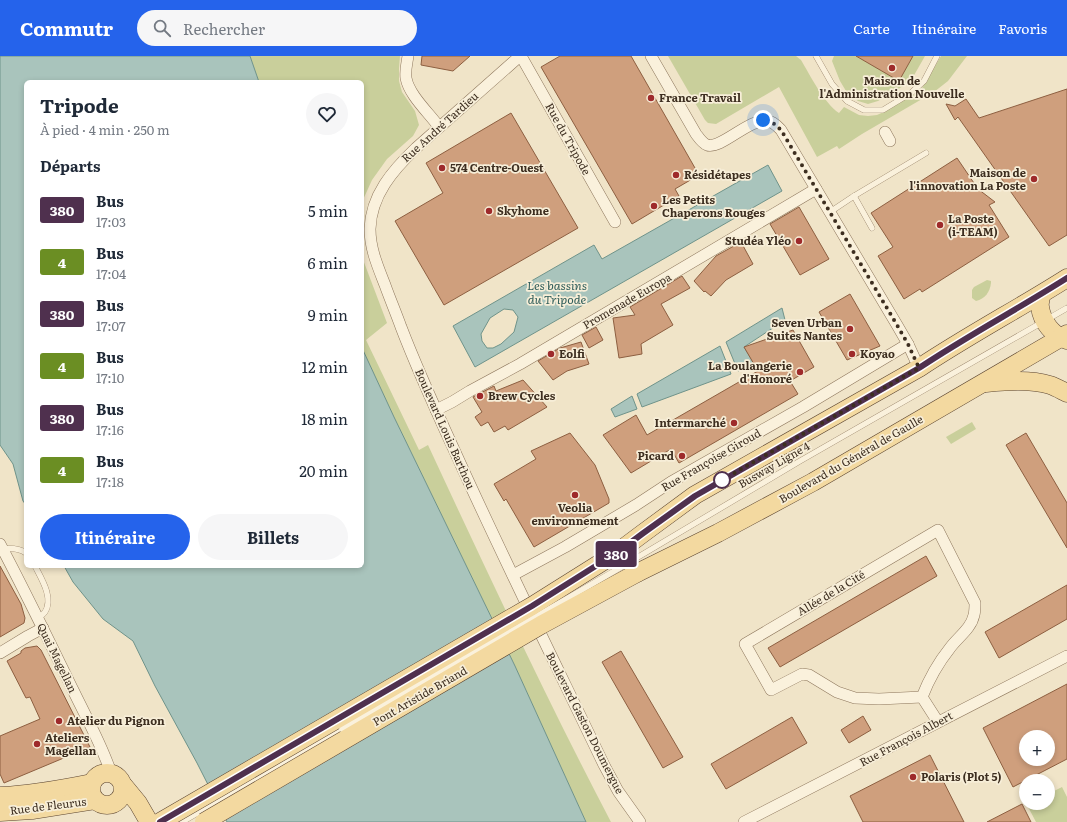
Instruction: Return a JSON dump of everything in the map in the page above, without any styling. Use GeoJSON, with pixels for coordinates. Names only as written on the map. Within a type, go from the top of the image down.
{"type":"FeatureCollection","features":[{"type":"Feature","properties":{"kind":"main road"},"geometry":{"type":"LineString","coordinates":[[626,564],[642,534],[695,496],[919,368],[948,348],[1041,295],[1067,278]]}},
{"type":"Feature","properties":{"kind":"main road","name":"Boulevard du Général de Gaulle"},"geometry":{"type":"LineString","coordinates":[[1041,295],[1040,307],[1044,320],[1051,331],[1065,337]]}},
{"type":"Feature","properties":{"kind":"main road","name":"Boulevard du Général de Gaulle"},"geometry":{"type":"LineString","coordinates":[[626,564],[718,533],[813,482],[1065,337]]}},
{"type":"Feature","properties":{"kind":"main road"},"geometry":{"type":"LineString","coordinates":[[981,384],[1006,381],[1039,383],[1050,385],[1067,393]]}},
{"type":"Feature","properties":{"kind":"main road","name":"Pont Aristide Briand"},"geometry":{"type":"LineString","coordinates":[[160,822],[532,606],[626,564]]}},
{"type":"Feature","properties":{"kind":"main road","name":"Pont Aristide Briand"},"geometry":{"type":"LineString","coordinates":[[204,822],[541,625],[626,564]]}},
{"type":"Feature","properties":{"kind":"main road"},"geometry":{"type":"LineString","coordinates":[[124,786],[122,796],[117,802],[106,805],[98,802],[94,791],[98,775],[102,773],[111,773],[121,779],[124,786],[138,803],[148,822]]}},
{"type":"Feature","properties":{"kind":"main road","name":"Rue de Fleurus"},"geometry":{"type":"LineString","coordinates":[[0,812],[32,807],[60,789],[94,791]]}},
{"type":"Feature","properties":{"kind":"main road","name":"Rue de Fleurus"},"geometry":{"type":"LineString","coordinates":[[0,796],[32,807]]}},
{"type":"Feature","properties":{"kind":"main road"},"geometry":{"type":"LineString","coordinates":[[114,803],[148,822]]}},
{"type":"Feature","properties":{"kind":"street"},"geometry":{"type":"LineString","coordinates":[[408,56],[406,78],[409,87],[439,127]]}},
{"type":"Feature","properties":{"kind":"street","name":"Rue André Tardieu"},"geometry":{"type":"LineString","coordinates":[[373,208],[380,192],[390,176],[405,159],[520,56]]}},
{"type":"Feature","properties":{"kind":"street","name":"Rue du Tripode"},"geometry":{"type":"LineString","coordinates":[[520,56],[615,222]]}},
{"type":"Feature","properties":{"kind":"street"},"geometry":{"type":"LineString","coordinates":[[651,56],[696,134],[704,143],[711,146],[719,143],[763,120],[775,124],[781,130],[908,344],[919,368]]}},
{"type":"Feature","properties":{"kind":"street","name":"Promenade Europa"},"geometry":{"type":"LineString","coordinates":[[436,410],[534,356],[816,189]]}},
{"type":"Feature","properties":{"kind":"street","name":"Boulevard Louis Barthou"},"geometry":{"type":"LineString","coordinates":[[373,208],[370,229],[375,260],[411,352],[483,512],[545,642]]}},
{"type":"Feature","properties":{"kind":"street","name":"Rue Françoise Giroud"},"geometry":{"type":"LineString","coordinates":[[513,575],[565,547],[636,505],[671,482],[803,407],[908,344]]}},
{"type":"Feature","properties":{"kind":"street","name":"Allée de la Cité"},"geometry":{"type":"LineString","coordinates":[[938,530],[975,603],[975,609],[974,616],[967,630],[950,647],[928,682],[922,697],[879,699],[854,698],[837,692],[809,674],[802,674],[771,690],[745,644],[938,530]]}},
{"type":"Feature","properties":{"kind":"street","name":"Quai Magellan"},"geometry":{"type":"LineString","coordinates":[[1,547],[100,744],[111,773]]}},
{"type":"Feature","properties":{"kind":"street"},"geometry":{"type":"LineString","coordinates":[[0,652],[28,636],[40,623]]}},
{"type":"Feature","properties":{"kind":"street","name":"Boulevard Gaston Doumergue"},"geometry":{"type":"LineString","coordinates":[[545,642],[604,765],[618,791],[640,822]]}},
{"type":"Feature","properties":{"kind":"street","name":"Rue François Albert"},"geometry":{"type":"LineString","coordinates":[[744,822],[1067,656]]}},
{"type":"Feature","properties":{"kind":"street"},"geometry":{"type":"LineString","coordinates":[[922,697],[938,722]]}},
{"type":"Feature","properties":{"kind":"lane"},"geometry":{"type":"LineString","coordinates":[[816,56],[832,84],[847,101],[864,110],[883,110],[911,93],[924,81],[937,56]]}},
{"type":"Feature","properties":{"kind":"lane"},"geometry":{"type":"LineString","coordinates":[[830,212],[926,153]]}},
{"type":"Feature","properties":{"kind":"lane"},"geometry":{"type":"LineString","coordinates":[[854,196],[872,228]]}},
{"type":"Feature","properties":{"kind":"lane","name":"Busway Ligne 4"},"geometry":{"type":"LineString","coordinates":[[182,822],[800,461],[1067,308]]}},
{"type":"Feature","properties":{"kind":"lane"},"geometry":{"type":"LineString","coordinates":[[1,547],[18,549],[24,552]]}},
{"type":"Feature","properties":{"kind":"lane"},"geometry":{"type":"LineString","coordinates":[[36,568],[48,598],[46,611],[40,623]]}},
{"type":"Feature","properties":{"kind":"green space"},"geometry":{"type":"Polygon","coordinates":[[[250,56],[400,56],[399,81],[402,92],[415,111],[419,125],[413,136],[387,159],[372,180],[364,198],[364,80],[258,80],[250,56]]]}},
{"type":"Feature","properties":{"kind":"green space"},"geometry":{"type":"Polygon","coordinates":[[[668,56],[796,56],[801,60],[828,103],[839,113],[844,107],[859,115],[868,116],[877,115],[886,111],[921,90],[941,56],[967,56],[948,81],[934,92],[839,149],[837,146],[817,157],[779,87],[716,124],[708,123],[668,56]]]}},
{"type":"Feature","properties":{"kind":"green space"},"geometry":{"type":"Polygon","coordinates":[[[834,56],[856,56],[899,80],[913,56],[925,56],[913,77],[905,85],[878,101],[868,104],[858,101],[846,91],[840,81],[832,61],[834,56]]]}},
{"type":"Feature","properties":{"kind":"green space"},"geometry":{"type":"Polygon","coordinates":[[[364,262],[387,323],[366,340],[419,450],[428,445],[540,682],[611,822],[586,822],[515,666],[364,352],[364,262]]]}},
{"type":"Feature","properties":{"kind":"green space"},"geometry":{"type":"Polygon","coordinates":[[[987,280],[991,281],[988,292],[982,299],[976,301],[972,298],[972,290],[974,287],[987,280]]]}},
{"type":"Feature","properties":{"kind":"green space"},"geometry":{"type":"Polygon","coordinates":[[[972,422],[976,429],[951,444],[946,437],[972,422]]]}},
{"type":"Feature","properties":{"kind":"green space"},"geometry":{"type":"Polygon","coordinates":[[[1062,787],[1067,797],[1067,822],[1036,822],[1030,810],[1055,810],[1055,790],[1062,787]]]}},
{"type":"Feature","properties":{"kind":"water"},"geometry":{"type":"Polygon","coordinates":[[[0,56],[250,56],[258,80],[24,80],[24,502],[13,464],[0,445],[0,56]]]}},
{"type":"Feature","properties":{"kind":"water","name":"Les bassins du Tripode"},"geometry":{"type":"Polygon","coordinates":[[[768,165],[782,191],[475,367],[453,326],[594,245],[602,259],[768,165]],[[504,309],[490,318],[481,334],[482,341],[487,348],[493,348],[501,344],[514,332],[518,317],[513,310],[504,309]]]}},
{"type":"Feature","properties":{"kind":"water"},"geometry":{"type":"Polygon","coordinates":[[[782,308],[785,320],[744,347],[755,365],[738,371],[726,342],[782,308]]]}},
{"type":"Feature","properties":{"kind":"water"},"geometry":{"type":"Polygon","coordinates":[[[720,346],[731,374],[642,407],[637,394],[720,346]]]}},
{"type":"Feature","properties":{"kind":"water"},"geometry":{"type":"Polygon","coordinates":[[[364,352],[515,666],[586,822],[227,822],[155,686],[133,641],[103,619],[73,582],[65,568],[364,568],[364,352]]]}},
{"type":"Feature","properties":{"kind":"water"},"geometry":{"type":"Polygon","coordinates":[[[632,396],[637,409],[615,417],[611,409],[632,396]]]}},
{"type":"Feature","properties":{"kind":"building"},"geometry":{"type":"Polygon","coordinates":[[[422,56],[470,56],[453,71],[421,65],[422,56]]]}},
{"type":"Feature","properties":{"kind":"building"},"geometry":{"type":"Polygon","coordinates":[[[560,56],[631,56],[699,175],[675,189],[679,196],[632,224],[541,67],[560,56]]]}},
{"type":"Feature","properties":{"kind":"building","name":"Maison de l'Administration Nouvelle"},"geometry":{"type":"Polygon","coordinates":[[[856,56],[913,56],[899,81],[856,56]]]}},
{"type":"Feature","properties":{"kind":"building","name":"Maison de l'innovation La Poste"},"geometry":{"type":"Polygon","coordinates":[[[1067,89],[1067,235],[1049,246],[958,117],[955,120],[946,104],[955,106],[966,99],[979,118],[1067,89]]]}},
{"type":"Feature","properties":{"kind":"building","name":"Skyhome"},"geometry":{"type":"Polygon","coordinates":[[[511,113],[578,228],[444,305],[395,221],[443,193],[426,163],[511,113]]]}},
{"type":"Feature","properties":{"kind":"building","name":"La Poste (i-TEAM)"},"geometry":{"type":"Polygon","coordinates":[[[957,158],[978,189],[995,202],[989,205],[1009,237],[922,292],[920,289],[904,299],[878,256],[893,247],[871,213],[957,158]]]}},
{"type":"Feature","properties":{"kind":"building","name":"Studéa Yléo"},"geometry":{"type":"Polygon","coordinates":[[[799,207],[829,259],[800,275],[770,224],[799,207]]]}},
{"type":"Feature","properties":{"kind":"building"},"geometry":{"type":"Polygon","coordinates":[[[741,242],[753,264],[726,280],[711,296],[705,291],[704,292],[694,281],[716,256],[741,242]]]}},
{"type":"Feature","properties":{"kind":"building"},"geometry":{"type":"Polygon","coordinates":[[[682,276],[690,288],[661,304],[673,325],[641,344],[642,354],[619,358],[613,318],[635,315],[630,307],[682,276]]]}},
{"type":"Feature","properties":{"kind":"building","name":"Seven Urban Suites Nantes"},"geometry":{"type":"Polygon","coordinates":[[[850,294],[880,346],[847,360],[819,312],[850,294]]]}},
{"type":"Feature","properties":{"kind":"building"},"geometry":{"type":"Polygon","coordinates":[[[596,327],[603,340],[589,348],[582,335],[596,327]]]}},
{"type":"Feature","properties":{"kind":"building"},"geometry":{"type":"Polygon","coordinates":[[[793,330],[814,367],[790,381],[798,394],[679,463],[671,449],[631,473],[603,435],[636,415],[647,435],[758,371],[744,347],[793,330]]]}},
{"type":"Feature","properties":{"kind":"building"},"geometry":{"type":"Polygon","coordinates":[[[581,342],[589,364],[567,371],[553,380],[538,361],[560,348],[581,342]]]}},
{"type":"Feature","properties":{"kind":"building"},"geometry":{"type":"Polygon","coordinates":[[[523,380],[547,407],[508,430],[505,426],[494,432],[488,422],[481,426],[475,417],[482,412],[473,397],[494,386],[496,391],[523,380]]]}},
{"type":"Feature","properties":{"kind":"building","name":"Veolia environnement"},"geometry":{"type":"Polygon","coordinates":[[[570,433],[595,465],[609,499],[609,503],[534,547],[506,499],[504,501],[494,484],[536,459],[531,451],[570,433]]]}},
{"type":"Feature","properties":{"kind":"building"},"geometry":{"type":"Polygon","coordinates":[[[1026,433],[1067,503],[1067,548],[1006,445],[1026,433]]]}},
{"type":"Feature","properties":{"kind":"building"},"geometry":{"type":"Polygon","coordinates":[[[926,556],[937,576],[780,667],[768,648],[926,556]]]}},
{"type":"Feature","properties":{"kind":"building"},"geometry":{"type":"Polygon","coordinates":[[[0,566],[21,604],[25,618],[24,623],[0,637],[0,566]]]}},
{"type":"Feature","properties":{"kind":"building"},"geometry":{"type":"Polygon","coordinates":[[[1067,585],[1067,619],[999,658],[985,632],[1067,585]]]}},
{"type":"Feature","properties":{"kind":"building"},"geometry":{"type":"Polygon","coordinates":[[[37,646],[41,650],[90,747],[4,783],[0,774],[0,736],[40,719],[30,697],[26,698],[7,661],[21,653],[21,651],[25,648],[37,646]]]}},
{"type":"Feature","properties":{"kind":"building"},"geometry":{"type":"Polygon","coordinates":[[[621,651],[683,757],[663,768],[602,662],[621,651]]]}},
{"type":"Feature","properties":{"kind":"building"},"geometry":{"type":"Polygon","coordinates":[[[1067,684],[1067,759],[1055,765],[1055,730],[1019,730],[1019,766],[1054,766],[1038,774],[1019,774],[1019,784],[1013,787],[983,728],[1067,684]]]}},
{"type":"Feature","properties":{"kind":"building"},"geometry":{"type":"Polygon","coordinates":[[[863,716],[871,730],[849,743],[841,730],[863,716]]]}},
{"type":"Feature","properties":{"kind":"building"},"geometry":{"type":"Polygon","coordinates":[[[792,717],[807,743],[726,789],[711,764],[792,717]]]}},
{"type":"Feature","properties":{"kind":"building","name":"Polaris (Plot 5)"},"geometry":{"type":"Polygon","coordinates":[[[930,755],[964,822],[863,822],[850,796],[930,755]]]}},
{"type":"Feature","properties":{"kind":"building"},"geometry":{"type":"Polygon","coordinates":[[[1019,806],[1019,810],[1025,810],[1031,822],[987,822],[1019,806]]]}},
{"type":"Feature","properties":{"kind":"bus line","name":"380"},"geometry":{"type":"LineString","coordinates":[[160,822],[532,606],[618,552],[695,496],[919,368],[948,348],[1041,295],[1067,278]]}},
{"type":"Feature","properties":{"kind":"place","name":"Maison de l'Administration Nouvelle"},"geometry":{"type":"Point","coordinates":[892,68]}},
{"type":"Feature","properties":{"kind":"place","name":"France Travail"},"geometry":{"type":"Point","coordinates":[651,98]}},
{"type":"Feature","properties":{"kind":"place","name":"574 Centre-Ouest"},"geometry":{"type":"Point","coordinates":[442,168]}},
{"type":"Feature","properties":{"kind":"place","name":"Résidétapes"},"geometry":{"type":"Point","coordinates":[676,175]}},
{"type":"Feature","properties":{"kind":"place","name":"Maison de l'innovation La Poste"},"geometry":{"type":"Point","coordinates":[1034,179]}},
{"type":"Feature","properties":{"kind":"place","name":"Les Petits Chaperons Rouges"},"geometry":{"type":"Point","coordinates":[654,206]}},
{"type":"Feature","properties":{"kind":"place","name":"Skyhome"},"geometry":{"type":"Point","coordinates":[489,211]}},
{"type":"Feature","properties":{"kind":"place","name":"La Poste (i-TEAM)"},"geometry":{"type":"Point","coordinates":[940,225]}},
{"type":"Feature","properties":{"kind":"place","name":"Studéa Yléo"},"geometry":{"type":"Point","coordinates":[799,241]}},
{"type":"Feature","properties":{"kind":"place","name":"Seven Urban Suites Nantes"},"geometry":{"type":"Point","coordinates":[850,329]}},
{"type":"Feature","properties":{"kind":"place","name":"Eolfi"},"geometry":{"type":"Point","coordinates":[551,354]}},
{"type":"Feature","properties":{"kind":"place","name":"Koyao"},"geometry":{"type":"Point","coordinates":[852,354]}},
{"type":"Feature","properties":{"kind":"place","name":"La Boulangerie d'Honoré"},"geometry":{"type":"Point","coordinates":[800,372]}},
{"type":"Feature","properties":{"kind":"place","name":"Brew Cycles"},"geometry":{"type":"Point","coordinates":[480,396]}},
{"type":"Feature","properties":{"kind":"place","name":"Intermarché"},"geometry":{"type":"Point","coordinates":[734,423]}},
{"type":"Feature","properties":{"kind":"place","name":"Picard"},"geometry":{"type":"Point","coordinates":[682,456]}},
{"type":"Feature","properties":{"kind":"place","name":"Veolia environnement"},"geometry":{"type":"Point","coordinates":[575,495]}},
{"type":"Feature","properties":{"kind":"place","name":"Atelier du Pignon"},"geometry":{"type":"Point","coordinates":[59,721]}},
{"type":"Feature","properties":{"kind":"place","name":"Ateliers Magellan"},"geometry":{"type":"Point","coordinates":[37,744]}},
{"type":"Feature","properties":{"kind":"place","name":"Polaris (Plot 5)"},"geometry":{"type":"Point","coordinates":[913,777]}},
{"type":"Feature","properties":{"kind":"route"},"geometry":{"type":"LineString","coordinates":[[722,480],[919,368],[897,325],[781,130],[775,124],[763,120]]}}]}
